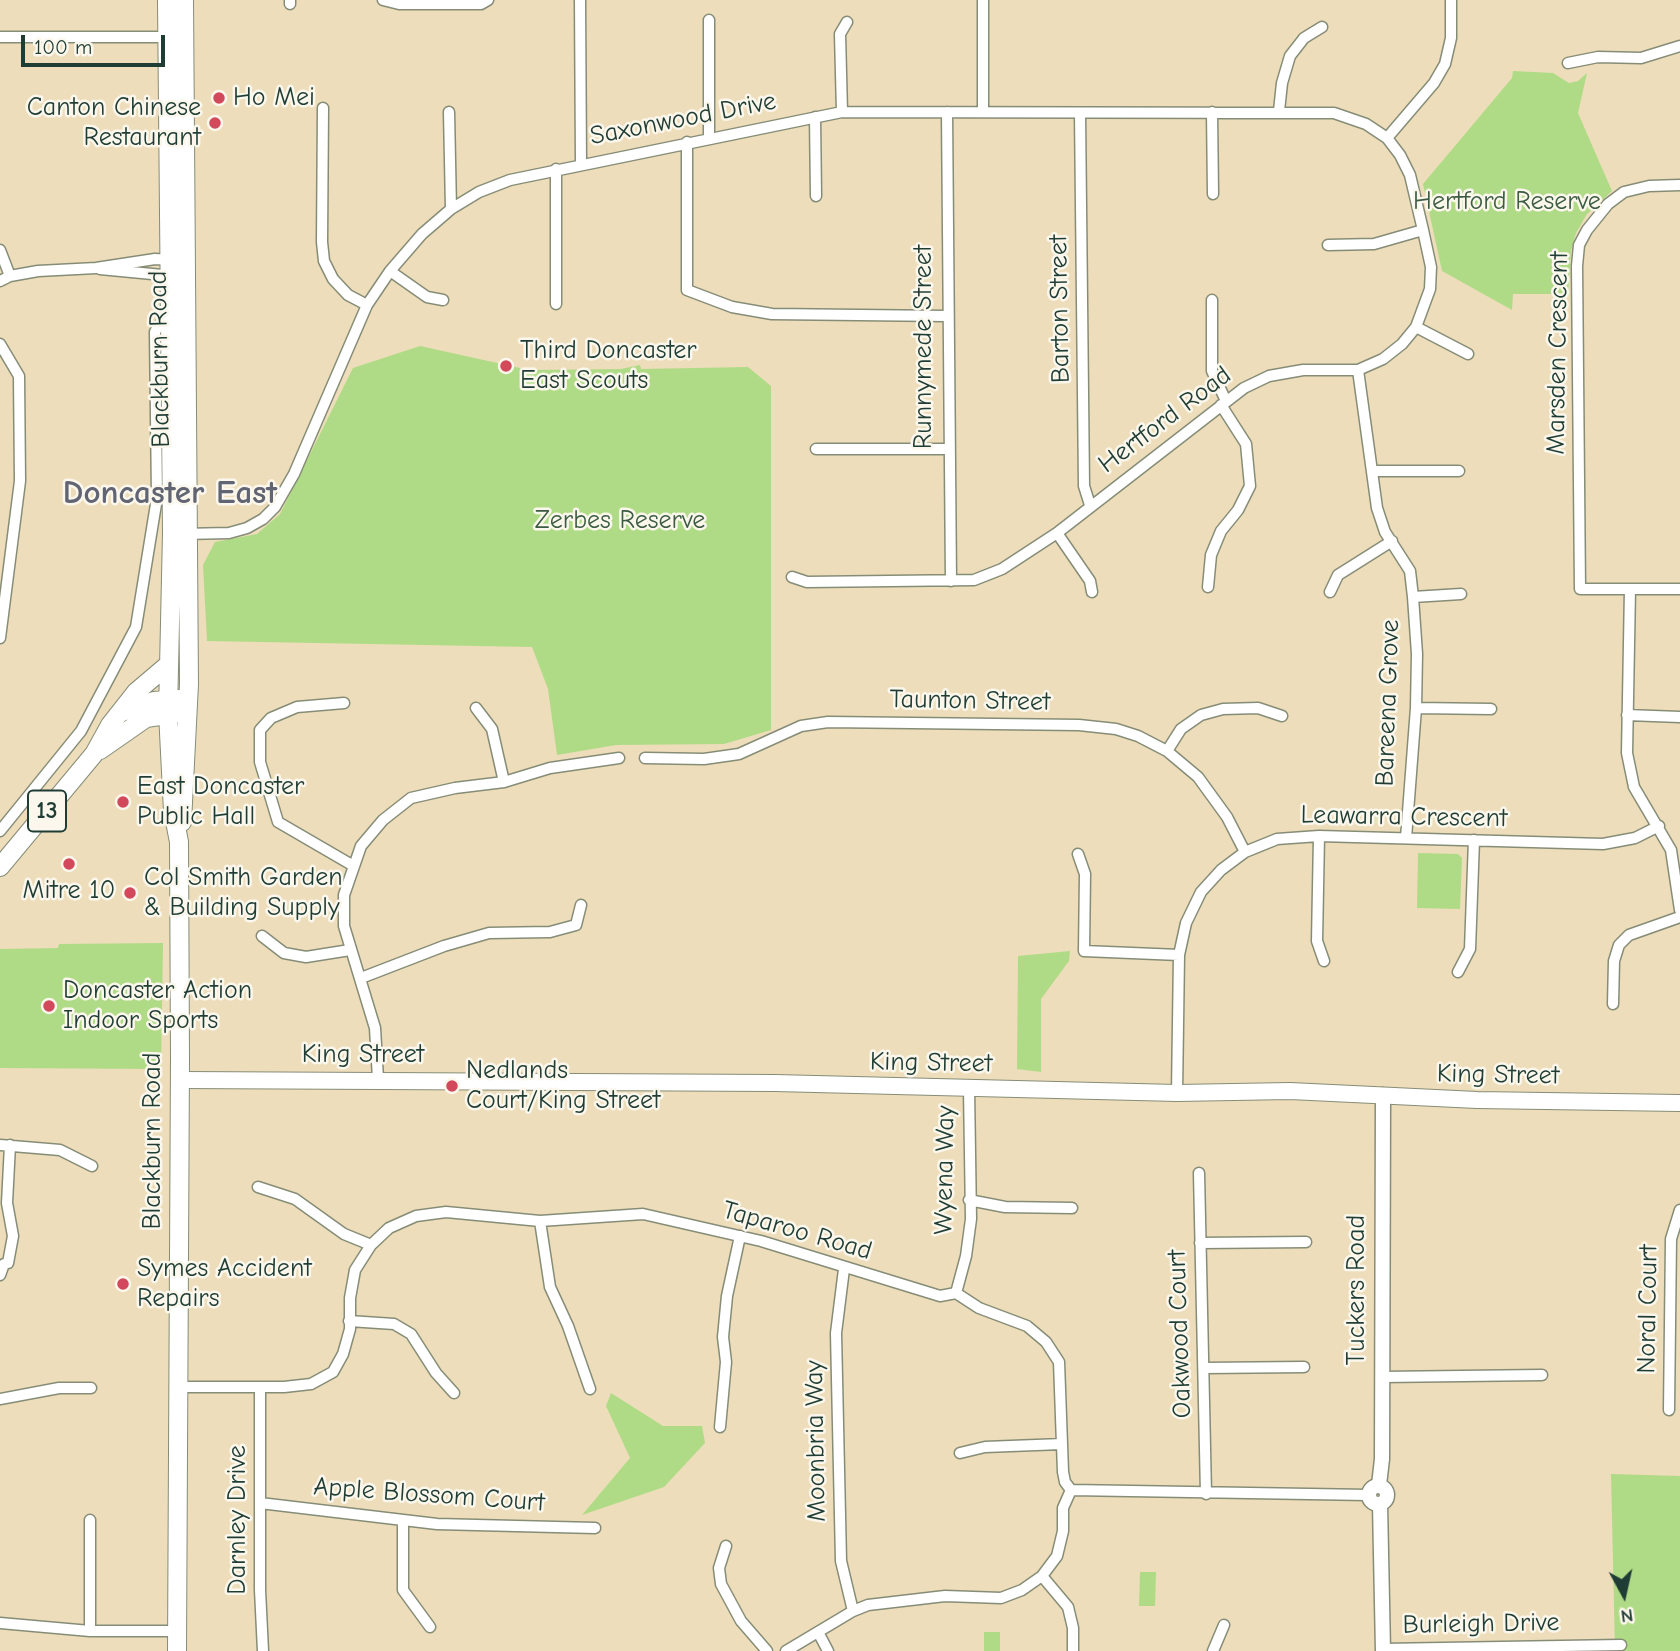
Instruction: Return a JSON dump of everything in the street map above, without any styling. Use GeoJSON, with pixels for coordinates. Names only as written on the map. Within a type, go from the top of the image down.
{"type":"FeatureCollection","features":[{"type":"Feature","properties":{"kind":"main road","name":"Blackburn Road"},"geometry":{"type":"LineString","coordinates":[[167,0],[176,37]]}},
{"type":"Feature","properties":{"kind":"main road","name":"Blackburn Road"},"geometry":{"type":"LineString","coordinates":[[177,1651],[181,1080],[178,842],[173,811],[169,664],[180,534],[176,37],[184,0]]}},
{"type":"Feature","properties":{"kind":"main road","name":"Blackburn Road"},"geometry":{"type":"LineString","coordinates":[[177,268],[170,318],[189,699],[185,810],[178,842]]}},
{"type":"Feature","properties":{"kind":"main road","name":"13"},"geometry":{"type":"LineString","coordinates":[[0,867],[94,754],[136,692],[169,664]]}},
{"type":"Feature","properties":{"kind":"main road"},"geometry":{"type":"LineString","coordinates":[[121,712],[169,706],[189,699]]}},
{"type":"Feature","properties":{"kind":"main road","name":"13"},"geometry":{"type":"LineString","coordinates":[[94,754],[135,724],[169,706]]}},
{"type":"Feature","properties":{"kind":"main road","name":"King Street"},"geometry":{"type":"LineString","coordinates":[[181,1080],[378,1079],[1177,1093],[1290,1091],[1383,1096],[1680,1102]]}},
{"type":"Feature","properties":{"kind":"street"},"geometry":{"type":"LineString","coordinates":[[383,0],[399,4],[481,4],[488,0]]}},
{"type":"Feature","properties":{"kind":"street"},"geometry":{"type":"LineString","coordinates":[[580,0],[581,163]]}},
{"type":"Feature","properties":{"kind":"street"},"geometry":{"type":"LineString","coordinates":[[983,0],[983,111]]}},
{"type":"Feature","properties":{"kind":"street"},"geometry":{"type":"LineString","coordinates":[[1387,138],[1434,83],[1445,64],[1451,38],[1451,0]]}},
{"type":"Feature","properties":{"kind":"street"},"geometry":{"type":"LineString","coordinates":[[709,20],[709,137]]}},
{"type":"Feature","properties":{"kind":"street"},"geometry":{"type":"LineString","coordinates":[[842,111],[840,34],[847,22]]}},
{"type":"Feature","properties":{"kind":"street"},"geometry":{"type":"LineString","coordinates":[[1279,111],[1282,82],[1290,56],[1304,38],[1322,27]]}},
{"type":"Feature","properties":{"kind":"street"},"geometry":{"type":"LineString","coordinates":[[0,37],[176,37]]}},
{"type":"Feature","properties":{"kind":"street"},"geometry":{"type":"LineString","coordinates":[[1568,63],[1598,57],[1641,58],[1680,46]]}},
{"type":"Feature","properties":{"kind":"street"},"geometry":{"type":"LineString","coordinates":[[323,108],[324,261],[334,279],[348,295],[367,306]]}},
{"type":"Feature","properties":{"kind":"street","name":"Saxonwood Drive"},"geometry":{"type":"LineString","coordinates":[[180,534],[229,533],[247,528],[263,519],[275,507],[294,474],[367,306],[390,271],[422,233],[452,209],[479,192],[510,180],[581,163],[842,111],[1334,113],[1366,124],[1387,138]]}},
{"type":"Feature","properties":{"kind":"street"},"geometry":{"type":"LineString","coordinates":[[449,112],[452,209]]}},
{"type":"Feature","properties":{"kind":"street","name":"Runnymede Street"},"geometry":{"type":"LineString","coordinates":[[947,112],[947,449],[951,582]]}},
{"type":"Feature","properties":{"kind":"street"},"geometry":{"type":"LineString","coordinates":[[1212,112],[1213,194]]}},
{"type":"Feature","properties":{"kind":"street","name":"Barton Street"},"geometry":{"type":"LineString","coordinates":[[1080,113],[1084,486],[1090,505]]}},
{"type":"Feature","properties":{"kind":"street"},"geometry":{"type":"LineString","coordinates":[[815,117],[816,196]]}},
{"type":"Feature","properties":{"kind":"street","name":"Hertford Road"},"geometry":{"type":"LineString","coordinates":[[792,577],[807,582],[974,580],[1002,569],[1056,533],[1223,403],[1269,376],[1303,370],[1358,370],[1383,359],[1402,344],[1416,327],[1430,289],[1431,267],[1410,174],[1387,138]]}},
{"type":"Feature","properties":{"kind":"street"},"geometry":{"type":"LineString","coordinates":[[687,142],[687,290],[732,307],[772,314],[946,316]]}},
{"type":"Feature","properties":{"kind":"street"},"geometry":{"type":"LineString","coordinates":[[556,169],[556,304]]}},
{"type":"Feature","properties":{"kind":"street","name":"Marsden Crescent"},"geometry":{"type":"LineString","coordinates":[[1630,589],[1580,589],[1579,245],[1597,215],[1624,192],[1649,186],[1680,186]]}},
{"type":"Feature","properties":{"kind":"street"},"geometry":{"type":"LineString","coordinates":[[1328,245],[1374,244],[1423,230]]}},
{"type":"Feature","properties":{"kind":"street"},"geometry":{"type":"LineString","coordinates":[[0,250],[5,279],[96,268],[177,268]]}},
{"type":"Feature","properties":{"kind":"street"},"geometry":{"type":"LineString","coordinates":[[96,268],[177,268]]}},
{"type":"Feature","properties":{"kind":"street"},"geometry":{"type":"LineString","coordinates":[[390,271],[428,298],[443,300]]}},
{"type":"Feature","properties":{"kind":"street"},"geometry":{"type":"LineString","coordinates":[[1208,587],[1211,555],[1250,486],[1246,444],[1223,403],[1212,372],[1212,300]]}},
{"type":"Feature","properties":{"kind":"street"},"geometry":{"type":"LineString","coordinates":[[0,831],[81,731],[136,627],[157,498],[156,332],[159,325],[170,318]]}},
{"type":"Feature","properties":{"kind":"street"},"geometry":{"type":"LineString","coordinates":[[1416,327],[1468,354]]}},
{"type":"Feature","properties":{"kind":"street"},"geometry":{"type":"LineString","coordinates":[[0,344],[19,376],[20,410],[20,481],[0,638]]}},
{"type":"Feature","properties":{"kind":"street","name":"Bareena Grove"},"geometry":{"type":"LineString","coordinates":[[1358,370],[1377,508],[1410,571],[1413,597],[1416,708],[1406,838]]}},
{"type":"Feature","properties":{"kind":"street"},"geometry":{"type":"LineString","coordinates":[[816,449],[947,449]]}},
{"type":"Feature","properties":{"kind":"street"},"geometry":{"type":"LineString","coordinates":[[1373,471],[1459,471]]}},
{"type":"Feature","properties":{"kind":"street"},"geometry":{"type":"LineString","coordinates":[[1056,533],[1090,581],[1092,592]]}},
{"type":"Feature","properties":{"kind":"street"},"geometry":{"type":"LineString","coordinates":[[1330,592],[1338,575],[1392,541]]}},
{"type":"Feature","properties":{"kind":"street"},"geometry":{"type":"LineString","coordinates":[[1680,589],[1630,589],[1627,753],[1634,786],[1671,850],[1680,910]]}},
{"type":"Feature","properties":{"kind":"street"},"geometry":{"type":"LineString","coordinates":[[1413,597],[1461,594]]}},
{"type":"Feature","properties":{"kind":"street"},"geometry":{"type":"LineString","coordinates":[[344,703],[297,707],[282,711],[271,718],[260,730],[260,762],[278,822],[352,865]]}},
{"type":"Feature","properties":{"kind":"street"},"geometry":{"type":"LineString","coordinates":[[476,708],[492,729],[504,782]]}},
{"type":"Feature","properties":{"kind":"street"},"geometry":{"type":"LineString","coordinates":[[1167,751],[1181,729],[1201,715],[1223,709],[1258,708],[1282,716]]}},
{"type":"Feature","properties":{"kind":"street"},"geometry":{"type":"LineString","coordinates":[[1416,708],[1491,709]]}},
{"type":"Feature","properties":{"kind":"street"},"geometry":{"type":"LineString","coordinates":[[1628,715],[1680,717]]}},
{"type":"Feature","properties":{"kind":"street","name":"Taunton Street"},"geometry":{"type":"LineString","coordinates":[[645,758],[704,759],[739,754],[801,726],[828,722],[1079,725],[1116,729],[1138,736],[1167,751],[1198,777],[1227,817],[1245,852]]}},
{"type":"Feature","properties":{"kind":"street"},"geometry":{"type":"LineString","coordinates":[[378,1079],[375,1028],[344,926],[344,895],[352,865],[361,846],[383,821],[411,799],[455,788],[504,782],[550,768],[619,758]]}},
{"type":"Feature","properties":{"kind":"street","name":"Leawarra Crescent"},"geometry":{"type":"LineString","coordinates":[[1177,1093],[1179,955],[1186,923],[1201,892],[1221,870],[1245,852],[1277,839],[1319,836],[1603,844],[1635,838],[1659,826]]}},
{"type":"Feature","properties":{"kind":"street"},"geometry":{"type":"LineString","coordinates":[[1319,836],[1317,941],[1324,961]]}},
{"type":"Feature","properties":{"kind":"street"},"geometry":{"type":"LineString","coordinates":[[1458,972],[1470,949],[1475,840]]}},
{"type":"Feature","properties":{"kind":"street"},"geometry":{"type":"LineString","coordinates":[[1078,854],[1086,874],[1084,951],[1179,955]]}},
{"type":"Feature","properties":{"kind":"street"},"geometry":{"type":"LineString","coordinates":[[361,978],[444,946],[489,933],[550,932],[576,925],[581,905]]}},
{"type":"Feature","properties":{"kind":"street"},"geometry":{"type":"LineString","coordinates":[[1614,1004],[1614,961],[1619,945],[1629,935],[1680,917]]}},
{"type":"Feature","properties":{"kind":"street"},"geometry":{"type":"LineString","coordinates":[[262,936],[284,953],[306,957],[350,950]]}},
{"type":"Feature","properties":{"kind":"street","name":"Wyena Way"},"geometry":{"type":"LineString","coordinates":[[956,1293],[966,1256],[971,1219],[969,1088]]}},
{"type":"Feature","properties":{"kind":"street","name":"Tuckers Road"},"geometry":{"type":"LineString","coordinates":[[1383,1096],[1382,1377],[1376,1495],[1383,1650]]}},
{"type":"Feature","properties":{"kind":"street"},"geometry":{"type":"LineString","coordinates":[[0,1275],[4,1264],[8,1264],[13,1236],[7,1203],[5,1145],[60,1150],[92,1166]]}},
{"type":"Feature","properties":{"kind":"street","name":"Oakwood Court"},"geometry":{"type":"LineString","coordinates":[[1199,1173],[1206,1494]]}},
{"type":"Feature","properties":{"kind":"street"},"geometry":{"type":"LineString","coordinates":[[258,1187],[295,1199],[344,1234],[371,1245]]}},
{"type":"Feature","properties":{"kind":"street"},"geometry":{"type":"LineString","coordinates":[[969,1200],[1005,1207],[1072,1208]]}},
{"type":"Feature","properties":{"kind":"street","name":"Noral Court"},"geometry":{"type":"LineString","coordinates":[[1669,1410],[1671,1239],[1680,1210]]}},
{"type":"Feature","properties":{"kind":"street","name":"Taparoo Road"},"geometry":{"type":"LineString","coordinates":[[179,1387],[260,1388],[311,1384],[333,1372],[343,1354],[355,1269],[371,1245],[389,1228],[416,1216],[446,1212],[540,1221],[643,1214],[740,1236],[940,1296],[956,1293],[979,1308],[1027,1326],[1046,1342],[1059,1362],[1065,1482],[1072,1490]]}},
{"type":"Feature","properties":{"kind":"street"},"geometry":{"type":"LineString","coordinates":[[540,1221],[550,1287],[568,1326],[590,1389]]}},
{"type":"Feature","properties":{"kind":"street"},"geometry":{"type":"LineString","coordinates":[[720,1427],[726,1362],[723,1337],[727,1296],[740,1236]]}},
{"type":"Feature","properties":{"kind":"street"},"geometry":{"type":"LineString","coordinates":[[1200,1243],[1306,1242]]}},
{"type":"Feature","properties":{"kind":"street","name":"Moonbria Way"},"geometry":{"type":"LineString","coordinates":[[844,1269],[836,1333],[841,1561],[853,1611]]}},
{"type":"Feature","properties":{"kind":"street"},"geometry":{"type":"LineString","coordinates":[[349,1321],[394,1324],[411,1334],[436,1373],[454,1393]]}},
{"type":"Feature","properties":{"kind":"street"},"geometry":{"type":"LineString","coordinates":[[1205,1368],[1304,1367]]}},
{"type":"Feature","properties":{"kind":"street"},"geometry":{"type":"LineString","coordinates":[[1382,1377],[1542,1375]]}},
{"type":"Feature","properties":{"kind":"street"},"geometry":{"type":"LineString","coordinates":[[0,1399],[46,1390],[91,1388]]}},
{"type":"Feature","properties":{"kind":"street","name":"Darnley Drive"},"geometry":{"type":"LineString","coordinates":[[260,1388],[264,1651]]}},
{"type":"Feature","properties":{"kind":"street"},"geometry":{"type":"LineString","coordinates":[[960,1454],[985,1447],[1062,1444]]}},
{"type":"Feature","properties":{"kind":"street"},"geometry":{"type":"LineString","coordinates":[[786,1651],[853,1611],[922,1598],[1001,1598],[1022,1590],[1042,1577],[1056,1556],[1063,1531],[1063,1508],[1072,1490],[1376,1495]]}},
{"type":"Feature","properties":{"kind":"street","name":"Apple Blossom Court"},"geometry":{"type":"LineString","coordinates":[[260,1503],[403,1520],[595,1528]]}},
{"type":"Feature","properties":{"kind":"street"},"geometry":{"type":"LineString","coordinates":[[90,1520],[90,1631]]}},
{"type":"Feature","properties":{"kind":"street"},"geometry":{"type":"LineString","coordinates":[[403,1520],[403,1590],[430,1627]]}},
{"type":"Feature","properties":{"kind":"street"},"geometry":{"type":"LineString","coordinates":[[726,1546],[719,1568],[721,1584],[741,1621],[767,1651]]}},
{"type":"Feature","properties":{"kind":"street"},"geometry":{"type":"LineString","coordinates":[[1042,1577],[1068,1607],[1073,1628],[1073,1651]]}},
{"type":"Feature","properties":{"kind":"street"},"geometry":{"type":"LineString","coordinates":[[0,1623],[90,1631],[178,1631]]}},
{"type":"Feature","properties":{"kind":"street"},"geometry":{"type":"LineString","coordinates":[[1213,1651],[1224,1625]]}},
{"type":"Feature","properties":{"kind":"street"},"geometry":{"type":"LineString","coordinates":[[818,1632],[828,1651]]}},
{"type":"Feature","properties":{"kind":"street","name":"Burleigh Drive"},"geometry":{"type":"LineString","coordinates":[[1383,1650],[1621,1645]]}},
{"type":"Feature","properties":{"kind":"green space","name":"Hertford Reserve"},"geometry":{"type":"Polygon","coordinates":[[[1513,71],[1553,73],[1569,83],[1578,81],[1587,73],[1578,113],[1612,191],[1587,214],[1576,233],[1571,251],[1568,294],[1513,294],[1512,310],[1442,271],[1423,184],[1512,78],[1513,71]]]}},
{"type":"Feature","properties":{"kind":"green space","name":"Zerbes Reserve"},"geometry":{"type":"Polygon","coordinates":[[[420,346],[529,370],[621,369],[640,365],[641,369],[748,367],[771,386],[771,730],[724,744],[616,745],[557,755],[548,689],[532,647],[207,641],[203,565],[215,542],[257,534],[280,514],[353,368],[420,346]]]}},
{"type":"Feature","properties":{"kind":"green space"},"geometry":{"type":"Polygon","coordinates":[[[1418,853],[1458,854],[1462,858],[1460,909],[1417,908],[1418,853]]]}},
{"type":"Feature","properties":{"kind":"green space"},"geometry":{"type":"Polygon","coordinates":[[[163,943],[161,1069],[0,1068],[0,949],[58,948],[59,944],[163,943]]]}},
{"type":"Feature","properties":{"kind":"green space"},"geometry":{"type":"Polygon","coordinates":[[[1070,951],[1069,961],[1041,999],[1041,1072],[1017,1069],[1018,956],[1070,951]]]}},
{"type":"Feature","properties":{"kind":"green space"},"geometry":{"type":"Polygon","coordinates":[[[611,1393],[663,1426],[702,1426],[705,1443],[664,1487],[582,1515],[630,1458],[606,1406],[611,1393]]]}},
{"type":"Feature","properties":{"kind":"green space"},"geometry":{"type":"Polygon","coordinates":[[[1611,1474],[1680,1476],[1680,1651],[1615,1651],[1611,1474]]]}},
{"type":"Feature","properties":{"kind":"green space"},"geometry":{"type":"Polygon","coordinates":[[[1140,1572],[1156,1572],[1155,1606],[1139,1606],[1140,1572]]]}},
{"type":"Feature","properties":{"kind":"green space"},"geometry":{"type":"Polygon","coordinates":[[[984,1632],[1000,1632],[1000,1651],[984,1651],[984,1632]]]}},
{"type":"Feature","properties":{"kind":"place","name":"Ho Mei"},"geometry":{"type":"Point","coordinates":[219,98]}},
{"type":"Feature","properties":{"kind":"place","name":"Canton Chinese Restaurant"},"geometry":{"type":"Point","coordinates":[215,123]}},
{"type":"Feature","properties":{"kind":"place","name":"Third Doncaster East Scouts"},"geometry":{"type":"Point","coordinates":[506,366]}},
{"type":"Feature","properties":{"kind":"place","name":"East Doncaster Public Hall"},"geometry":{"type":"Point","coordinates":[123,802]}},
{"type":"Feature","properties":{"kind":"place","name":"Mitre 10"},"geometry":{"type":"Point","coordinates":[69,864]}},
{"type":"Feature","properties":{"kind":"place","name":"Col Smith Garden & Building Supply"},"geometry":{"type":"Point","coordinates":[130,893]}},
{"type":"Feature","properties":{"kind":"place","name":"Doncaster Action Indoor Sports"},"geometry":{"type":"Point","coordinates":[49,1006]}},
{"type":"Feature","properties":{"kind":"place","name":"Nedlands Court/King Street"},"geometry":{"type":"Point","coordinates":[452,1086]}},
{"type":"Feature","properties":{"kind":"place","name":"Symes Accident Repairs"},"geometry":{"type":"Point","coordinates":[123,1284]}},
{"type":"Feature","properties":{"kind":"district","name":"Doncaster East"},"geometry":{"type":"Point","coordinates":[170,494]}}]}
